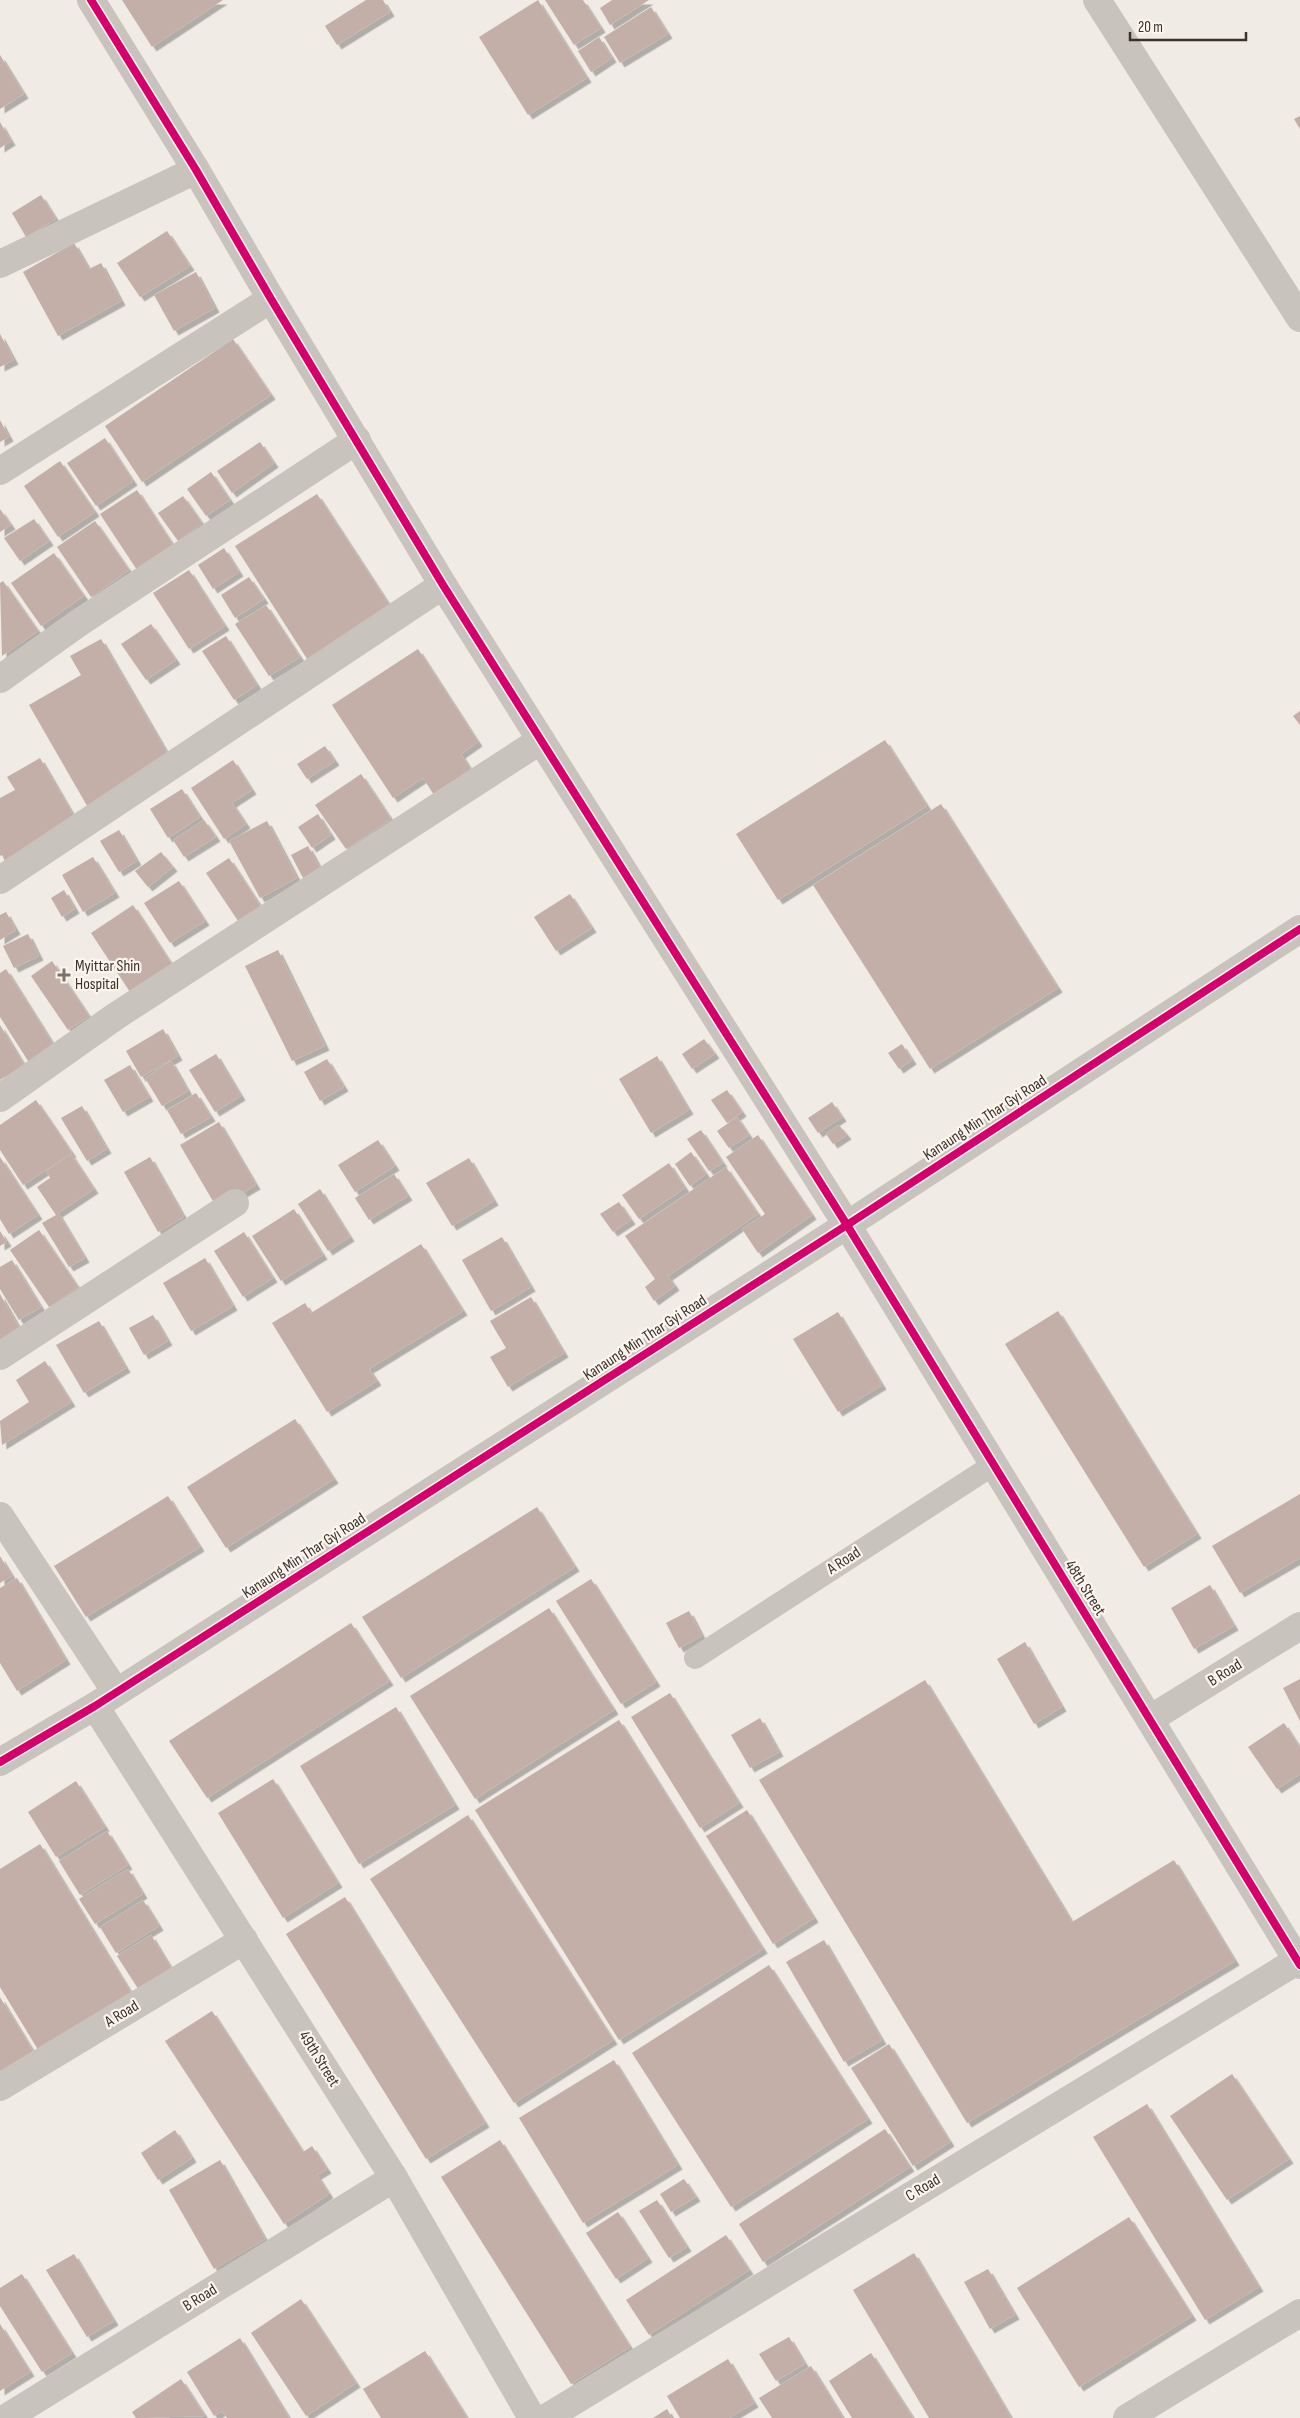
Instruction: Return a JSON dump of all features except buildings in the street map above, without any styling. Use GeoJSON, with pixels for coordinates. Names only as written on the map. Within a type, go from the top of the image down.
{"type":"FeatureCollection","features":[{"type":"Feature","properties":{"kind":"street","name":"48th Street"},"geometry":{"type":"LineString","coordinates":[[91,0],[196,170],[271,299],[443,585],[847,1225],[1299,1962]]}},
{"type":"Feature","properties":{"kind":"street"},"geometry":{"type":"LineString","coordinates":[[1097,0],[1300,318]]}},
{"type":"Feature","properties":{"kind":"street"},"geometry":{"type":"LineString","coordinates":[[0,264],[196,170]]}},
{"type":"Feature","properties":{"kind":"street"},"geometry":{"type":"LineString","coordinates":[[0,471],[271,299]]}},
{"type":"Feature","properties":{"kind":"street"},"geometry":{"type":"LineString","coordinates":[[0,679],[80,622],[357,440]]}},
{"type":"Feature","properties":{"kind":"street"},"geometry":{"type":"LineString","coordinates":[[0,880],[443,585]]}},
{"type":"Feature","properties":{"kind":"street"},"geometry":{"type":"LineString","coordinates":[[0,1098],[116,1016],[540,740]]}},
{"type":"Feature","properties":{"kind":"street","name":"Kanaung Min Thar Gyi Road"},"geometry":{"type":"LineString","coordinates":[[0,1762],[105,1699],[847,1225],[1300,929]]}},
{"type":"Feature","properties":{"kind":"street"},"geometry":{"type":"LineString","coordinates":[[0,1356],[235,1203]]}},
{"type":"Feature","properties":{"kind":"street","name":"49th Street"},"geometry":{"type":"LineString","coordinates":[[0,1516],[244,1940],[394,2178],[532,2418]]}},
{"type":"Feature","properties":{"kind":"street","name":"B Road"},"geometry":{"type":"LineString","coordinates":[[1150,1719],[1300,1626]]}},
{"type":"Feature","properties":{"kind":"street","name":"A Road"},"geometry":{"type":"LineString","coordinates":[[0,2087],[244,1940]]}},
{"type":"Feature","properties":{"kind":"street","name":"C Road"},"geometry":{"type":"LineString","coordinates":[[546,2418],[1299,1962]]}},
{"type":"Feature","properties":{"kind":"street","name":"B Road"},"geometry":{"type":"LineString","coordinates":[[6,2418],[394,2178]]}},
{"type":"Feature","properties":{"kind":"street"},"geometry":{"type":"LineString","coordinates":[[1127,2418],[1300,2313]]}},
{"type":"Feature","properties":{"kind":"lane","name":"A Road"},"geometry":{"type":"LineString","coordinates":[[695,1658],[993,1465]]}},
{"type":"Feature","properties":{"kind":"cycle path"},"geometry":{"type":"LineString","coordinates":[[91,0],[196,170],[271,299],[443,585],[847,1225],[1300,1965]]}},
{"type":"Feature","properties":{"kind":"cycle path"},"geometry":{"type":"LineString","coordinates":[[0,1762],[95,1706],[847,1225],[1300,929]]}},
{"type":"Feature","properties":{"kind":"place","name":"Myittar Shin Hospital"},"geometry":{"type":"Point","coordinates":[64,975]}}]}
